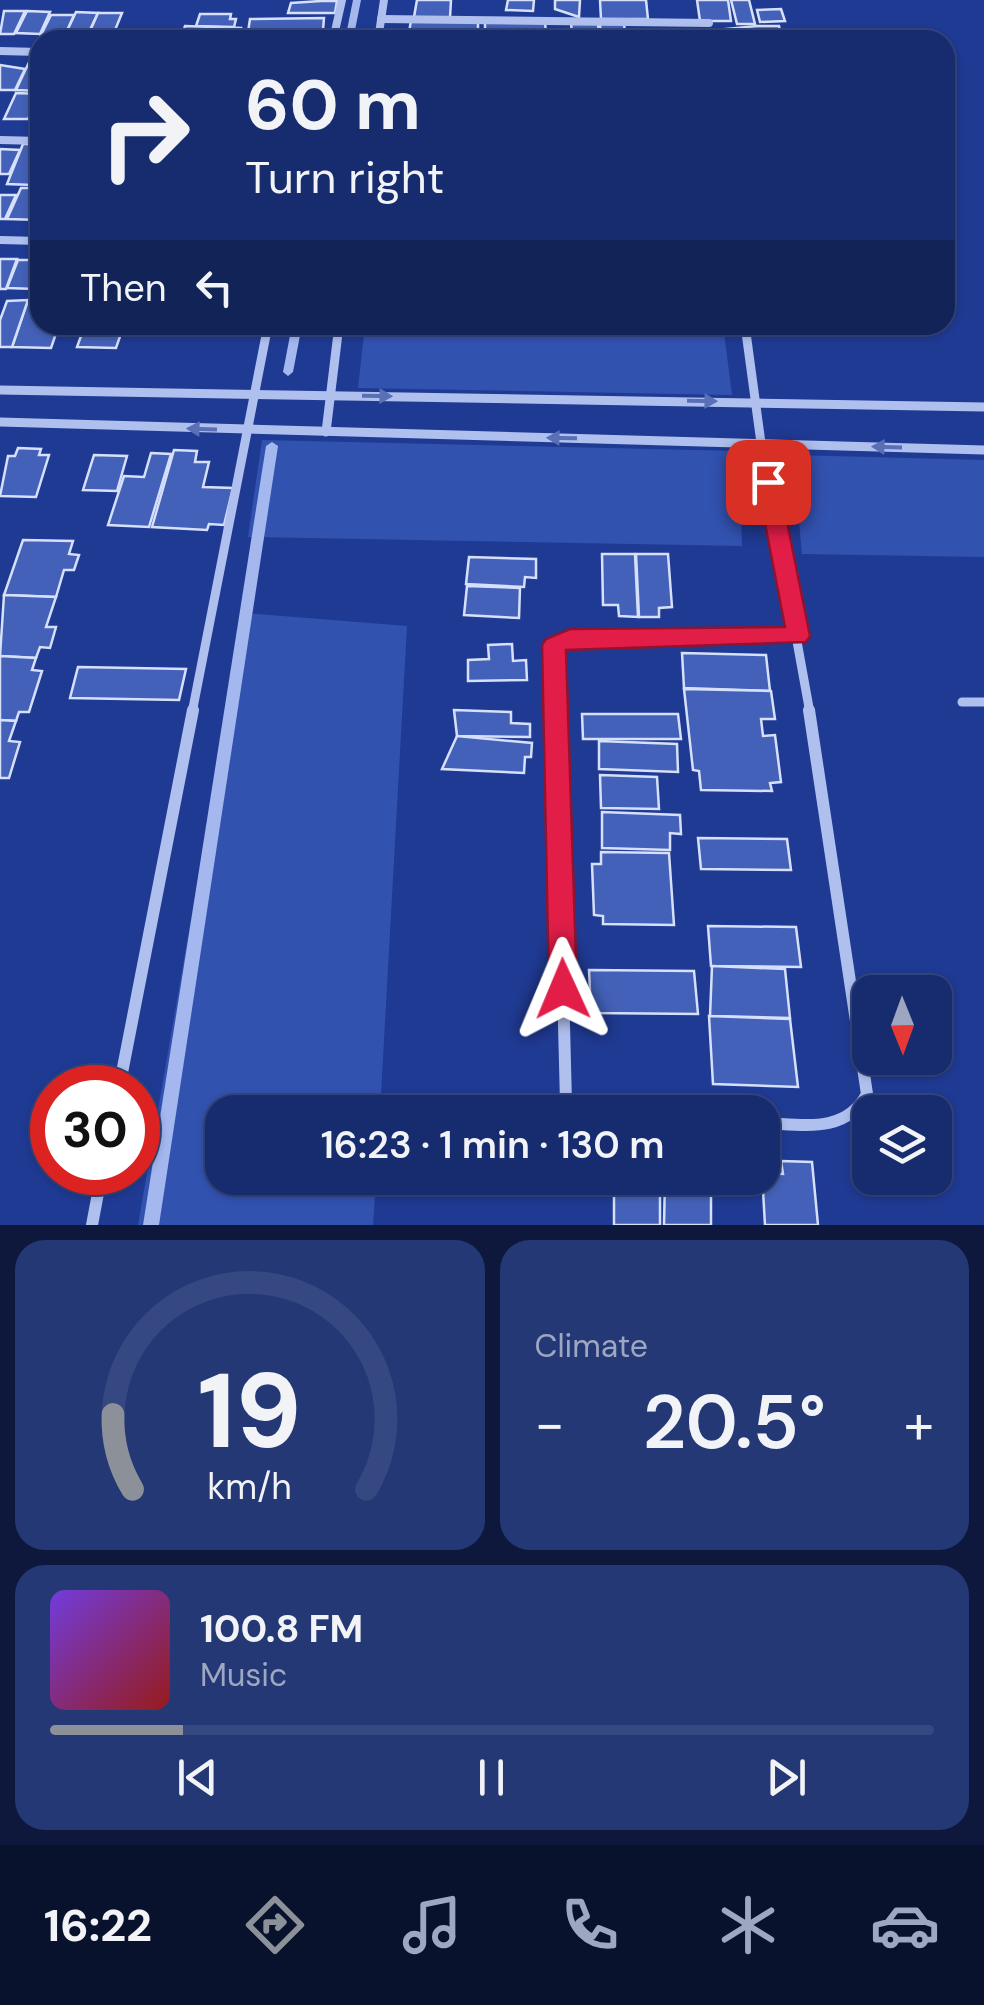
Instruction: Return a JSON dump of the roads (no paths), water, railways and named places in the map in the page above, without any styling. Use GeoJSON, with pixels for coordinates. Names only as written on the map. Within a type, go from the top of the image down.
{"type":"FeatureCollection","features":[{"type":"Feature","properties":{"kind":"street"},"geometry":{"type":"LineString","coordinates":[[335,30],[342,0]]}},
{"type":"Feature","properties":{"kind":"street"},"geometry":{"type":"LineString","coordinates":[[379,30],[384,0]]}},
{"type":"Feature","properties":{"kind":"street"},"geometry":{"type":"LineString","coordinates":[[380,19],[709,23]]}},
{"type":"Feature","properties":{"kind":"street"},"geometry":{"type":"LineString","coordinates":[[0,51],[30,52]]}},
{"type":"Feature","properties":{"kind":"street"},"geometry":{"type":"LineString","coordinates":[[0,140],[30,140]]}},
{"type":"Feature","properties":{"kind":"street"},"geometry":{"type":"LineString","coordinates":[[0,240],[30,241]]}},
{"type":"Feature","properties":{"kind":"street"},"geometry":{"type":"LineString","coordinates":[[123,1065],[266,335]]}},
{"type":"Feature","properties":{"kind":"street"},"geometry":{"type":"LineString","coordinates":[[326,432],[338,335]]}},
{"type":"Feature","properties":{"kind":"street"},"geometry":{"type":"LineString","coordinates":[[747,335],[758,402],[760,443],[798,636],[867,1094],[861,1112],[844,1124],[780,1123]]}},
{"type":"Feature","properties":{"kind":"street"},"geometry":{"type":"LineString","coordinates":[[0,390],[984,407]]}},
{"type":"Feature","properties":{"kind":"street"},"geometry":{"type":"LineString","coordinates":[[0,422],[984,450]]}},
{"type":"Feature","properties":{"kind":"street"},"geometry":{"type":"LineString","coordinates":[[566,1095],[554,645],[570,638],[798,636]]}},
{"type":"Feature","properties":{"kind":"street"},"geometry":{"type":"LineString","coordinates":[[962,702],[984,702]]}},
{"type":"Feature","properties":{"kind":"street"},"geometry":{"type":"LineString","coordinates":[[92,1225],[98,1195]]}},
{"type":"Feature","properties":{"kind":"waterway"},"geometry":{"type":"LineString","coordinates":[[351,30],[357,0]]}},
{"type":"Feature","properties":{"kind":"waterway"},"geometry":{"type":"LineString","coordinates":[[288,372],[295,335]]}},
{"type":"Feature","properties":{"kind":"waterway"},"geometry":{"type":"LineString","coordinates":[[151,1225],[272,446]]}}]}
